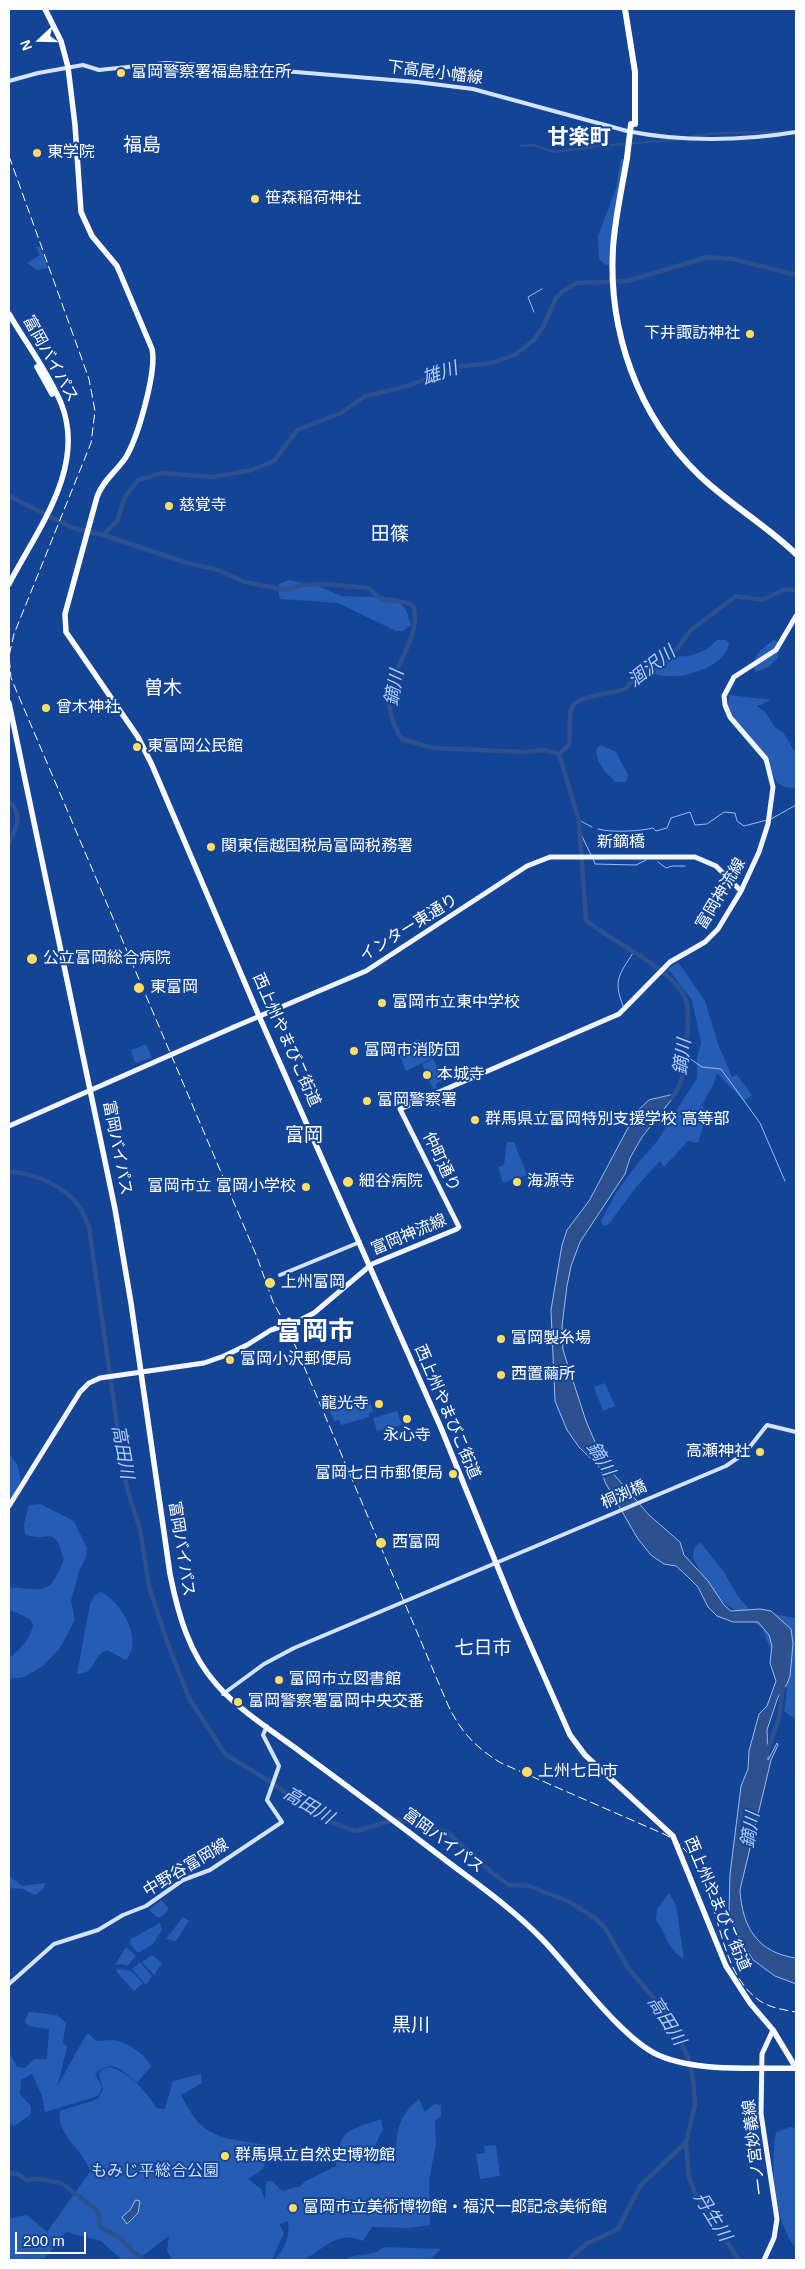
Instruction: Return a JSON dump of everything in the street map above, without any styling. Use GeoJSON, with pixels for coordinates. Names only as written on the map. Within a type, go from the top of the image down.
{"type":"FeatureCollection","features":[{"type":"Feature","properties":{"kind":"highway","name":"西上州やまびこ街道"},"geometry":{"type":"LineString","coordinates":[[45,9],[61,41],[68,67],[75,125],[81,212],[92,236],[117,266],[153,355],[152,378],[132,444],[124,460],[101,487],[94,504],[65,614],[66,631],[73,645],[144,746],[259,1016],[441,1428],[496,1562],[575,1745],[672,1836],[726,1966],[750,2003],[773,2030],[796,2068]]}},
{"type":"Feature","properties":{"kind":"highway"},"geometry":{"type":"LineString","coordinates":[[624,9],[631,73],[633,124],[629,158],[616,225],[614,259],[618,326],[630,370],[644,400],[665,435],[688,463],[710,485],[796,554]]}},
{"type":"Feature","properties":{"kind":"highway"},"geometry":{"type":"LineString","coordinates":[[615,294],[630,358],[646,396],[664,427],[703,473],[796,549]]}},
{"type":"Feature","properties":{"kind":"highway","name":"富岡バイパス"},"geometry":{"type":"LineString","coordinates":[[9,314],[50,381],[65,414],[69,453],[55,494],[9,577]]}},
{"type":"Feature","properties":{"kind":"highway","name":"富岡バイパス"},"geometry":{"type":"LineString","coordinates":[[9,320],[56,400],[62,417],[64,455],[55,494]]}},
{"type":"Feature","properties":{"kind":"highway","name":"富岡バイパス"},"geometry":{"type":"LineString","coordinates":[[9,584],[18,562]]}},
{"type":"Feature","properties":{"kind":"highway","name":"富岡バイパス"},"geometry":{"type":"LineString","coordinates":[[9,703],[122,1249],[165,1560],[174,1610],[194,1658],[224,1694],[382,1815]]}},
{"type":"Feature","properties":{"kind":"highway","name":"富岡バイパス"},"geometry":{"type":"LineString","coordinates":[[9,722],[89,1091]]}},
{"type":"Feature","properties":{"kind":"highway","name":"富岡バイパス"},"geometry":{"type":"LineString","coordinates":[[224,1694],[266,1727],[274,1736],[418,1841],[505,1910],[537,1940],[630,2039],[650,2054],[668,2060],[714,2068],[796,2068]]}},
{"type":"Feature","properties":{"kind":"highway"},"geometry":{"type":"LineString","coordinates":[[240,1706],[248,1704]]}},
{"type":"Feature","properties":{"kind":"highway","name":"富岡バイパス"},"geometry":{"type":"LineString","coordinates":[[761,2069],[796,2072]]}},
{"type":"Feature","properties":{"kind":"main road","name":"下高尾小幡線"},"geometry":{"type":"LineString","coordinates":[[9,81],[83,65],[102,70],[142,65],[190,64],[417,82],[486,92],[640,133],[738,138],[796,132]]}},
{"type":"Feature","properties":{"kind":"main road","name":"富岡神流線"},"geometry":{"type":"LineString","coordinates":[[400,1109],[609,1019],[625,1010],[670,962],[712,937],[741,891],[763,842],[772,802],[773,787],[766,759],[730,717],[726,710],[724,696],[734,677],[776,650],[796,616]]}},
{"type":"Feature","properties":{"kind":"main road","name":"インター東通り"},"geometry":{"type":"LineString","coordinates":[[259,1016],[366,971],[534,862],[550,857],[567,855]]}},
{"type":"Feature","properties":{"kind":"main road","name":"新鏑橋"},"geometry":{"type":"LineString","coordinates":[[567,855],[695,857],[713,864],[741,891]]}},
{"type":"Feature","properties":{"kind":"main road"},"geometry":{"type":"LineString","coordinates":[[9,1124],[259,1016]]}},
{"type":"Feature","properties":{"kind":"main road","name":"仲町通り"},"geometry":{"type":"LineString","coordinates":[[400,1109],[459,1227]]}},
{"type":"Feature","properties":{"kind":"main road","name":"富岡神流線"},"geometry":{"type":"LineString","coordinates":[[9,1506],[80,1392],[89,1383],[100,1378],[204,1363],[242,1348],[271,1330],[296,1322],[314,1313],[352,1279],[370,1266],[459,1227]]}},
{"type":"Feature","properties":{"kind":"main road"},"geometry":{"type":"LineString","coordinates":[[280,1274],[360,1242]]}},
{"type":"Feature","properties":{"kind":"main road","name":"桐渕橋"},"geometry":{"type":"LineString","coordinates":[[496,1562],[733,1462],[752,1446],[766,1425],[796,1432]]}},
{"type":"Feature","properties":{"kind":"main road"},"geometry":{"type":"LineString","coordinates":[[224,1694],[264,1664],[294,1648],[496,1562]]}},
{"type":"Feature","properties":{"kind":"main road","name":"中野谷富岡線"},"geometry":{"type":"LineString","coordinates":[[9,1984],[54,1944],[98,1930],[123,1915],[146,1906],[183,1880],[210,1870],[282,1822],[267,1800],[279,1771],[278,1763],[265,1740],[263,1733],[266,1727]]}},
{"type":"Feature","properties":{"kind":"main road"},"geometry":{"type":"LineString","coordinates":[[265,1740],[274,1736]]}},
{"type":"Feature","properties":{"kind":"main road","name":"一ノ宮妙義線"},"geometry":{"type":"LineString","coordinates":[[764,2260],[772,2244],[777,2219],[760,2114],[762,2051],[773,2030]]}},
{"type":"Feature","properties":{"kind":"green space"},"geometry":{"type":"Polygon","coordinates":[[[621,159],[624,160],[611,244],[610,264],[606,265],[599,259],[598,236],[616,189],[621,159]]]}},
{"type":"Feature","properties":{"kind":"green space"},"geometry":{"type":"Polygon","coordinates":[[[36,247],[40,247],[48,268],[37,270],[27,263],[40,255],[36,247]]]}},
{"type":"Feature","properties":{"kind":"green space"},"geometry":{"type":"Polygon","coordinates":[[[289,580],[318,586],[341,596],[396,598],[406,610],[411,625],[403,631],[396,631],[338,603],[281,599],[279,596],[279,584],[289,580]]]}},
{"type":"Feature","properties":{"kind":"green space"},"geometry":{"type":"Polygon","coordinates":[[[717,640],[726,640],[729,643],[726,652],[709,667],[685,675],[661,676],[652,673],[650,668],[654,659],[687,656],[702,652],[717,640]]]}},
{"type":"Feature","properties":{"kind":"green space"},"geometry":{"type":"Polygon","coordinates":[[[775,640],[779,643],[778,658],[768,667],[756,672],[752,665],[756,657],[764,647],[775,640]]]}},
{"type":"Feature","properties":{"kind":"green space"},"geometry":{"type":"Polygon","coordinates":[[[729,695],[771,700],[757,706],[766,713],[775,728],[783,732],[796,754],[796,788],[785,787],[777,783],[758,746],[731,713],[728,706],[729,695]]]}},
{"type":"Feature","properties":{"kind":"green space"},"geometry":{"type":"Polygon","coordinates":[[[601,745],[616,752],[628,775],[626,782],[616,782],[599,763],[597,748],[601,745]]]}},
{"type":"Feature","properties":{"kind":"green space"},"geometry":{"type":"Polygon","coordinates":[[[678,962],[705,1001],[718,1044],[732,1077],[737,1075],[752,1095],[744,1101],[717,1073],[714,1083],[702,1105],[707,1113],[698,1143],[688,1141],[664,1167],[660,1161],[637,1186],[608,1225],[603,1226],[601,1221],[616,1193],[658,1140],[697,1078],[697,1058],[701,1043],[692,1000],[668,969],[678,962]]]}},
{"type":"Feature","properties":{"kind":"green space"},"geometry":{"type":"Polygon","coordinates":[[[418,1039],[432,1058],[406,1071],[397,1049],[418,1039]]]}},
{"type":"Feature","properties":{"kind":"green space"},"geometry":{"type":"Polygon","coordinates":[[[146,1044],[152,1058],[135,1063],[131,1050],[146,1044]]]}},
{"type":"Feature","properties":{"kind":"green space"},"geometry":{"type":"Polygon","coordinates":[[[433,1059],[444,1079],[436,1084],[437,1088],[433,1089],[422,1064],[433,1059]]]}},
{"type":"Feature","properties":{"kind":"green space"},"geometry":{"type":"Polygon","coordinates":[[[507,1142],[514,1142],[527,1175],[503,1183],[498,1167],[504,1165],[507,1142]]]}},
{"type":"Feature","properties":{"kind":"green space"},"geometry":{"type":"Polygon","coordinates":[[[605,1383],[615,1406],[603,1411],[594,1387],[605,1383]]]}},
{"type":"Feature","properties":{"kind":"green space"},"geometry":{"type":"Polygon","coordinates":[[[369,1398],[373,1412],[369,1413],[369,1417],[341,1425],[339,1420],[334,1421],[328,1406],[334,1404],[337,1410],[369,1398]]]}},
{"type":"Feature","properties":{"kind":"green space"},"geometry":{"type":"Polygon","coordinates":[[[397,1411],[402,1425],[377,1431],[373,1418],[397,1411]]]}},
{"type":"Feature","properties":{"kind":"green space"},"geometry":{"type":"Polygon","coordinates":[[[9,1453],[18,1466],[21,1481],[9,1502],[9,1453]]]}},
{"type":"Feature","properties":{"kind":"green space"},"geometry":{"type":"Polygon","coordinates":[[[40,1504],[74,1521],[87,1548],[86,1557],[80,1569],[71,1600],[75,1620],[60,1648],[43,1666],[24,1677],[10,1679],[9,1658],[24,1643],[30,1634],[33,1624],[30,1619],[9,1609],[9,1587],[44,1588],[54,1580],[64,1560],[57,1541],[53,1538],[49,1536],[33,1537],[25,1534],[24,1524],[29,1505],[40,1504]]]}},
{"type":"Feature","properties":{"kind":"green space"},"geometry":{"type":"Polygon","coordinates":[[[700,1542],[724,1572],[737,1595],[749,1609],[796,1620],[796,1720],[784,1711],[787,1690],[762,1628],[726,1604],[709,1588],[693,1558],[694,1549],[700,1542]]]}},
{"type":"Feature","properties":{"kind":"green space"},"geometry":{"type":"Polygon","coordinates":[[[101,1592],[116,1604],[128,1622],[132,1642],[131,1652],[126,1660],[107,1650],[98,1656],[89,1670],[77,1674],[90,1604],[94,1596],[101,1592]]]}},
{"type":"Feature","properties":{"kind":"green space"},"geometry":{"type":"Polygon","coordinates":[[[9,1876],[22,1886],[46,1883],[42,1890],[35,1895],[23,1889],[9,1888],[9,1876]]]}},
{"type":"Feature","properties":{"kind":"green space"},"geometry":{"type":"Polygon","coordinates":[[[669,1893],[676,1905],[684,1959],[674,1951],[656,1920],[657,1909],[669,1893]]]}},
{"type":"Feature","properties":{"kind":"green space"},"geometry":{"type":"Polygon","coordinates":[[[161,1900],[169,1909],[161,1917],[157,1917],[149,1910],[161,1900]]]}},
{"type":"Feature","properties":{"kind":"green space"},"geometry":{"type":"Polygon","coordinates":[[[183,1917],[189,1921],[176,1941],[166,1939],[183,1917]]]}},
{"type":"Feature","properties":{"kind":"green space"},"geometry":{"type":"Polygon","coordinates":[[[160,1923],[162,1930],[153,1944],[138,1953],[130,1944],[131,1939],[160,1923]]]}},
{"type":"Feature","properties":{"kind":"green space"},"geometry":{"type":"Polygon","coordinates":[[[126,1947],[136,1956],[127,1966],[123,1964],[115,1965],[126,1947]]]}},
{"type":"Feature","properties":{"kind":"green space"},"geometry":{"type":"Polygon","coordinates":[[[152,1955],[162,1963],[154,1975],[142,1962],[152,1955]]]}},
{"type":"Feature","properties":{"kind":"green space"},"geometry":{"type":"Polygon","coordinates":[[[140,1962],[152,1976],[146,1985],[132,1969],[140,1962]]]}},
{"type":"Feature","properties":{"kind":"green space"},"geometry":{"type":"Polygon","coordinates":[[[118,1969],[131,1971],[143,1983],[134,1991],[116,1971],[118,1969]]]}},
{"type":"Feature","properties":{"kind":"green space"},"geometry":{"type":"Polygon","coordinates":[[[29,2012],[57,2015],[66,2023],[63,2042],[67,2047],[57,2087],[88,2033],[96,2041],[112,2040],[129,2046],[140,2053],[151,2066],[137,2083],[122,2070],[112,2066],[101,2069],[95,2074],[102,2087],[98,2096],[45,2112],[42,2096],[32,2074],[21,2080],[20,2094],[31,2106],[31,2114],[16,2125],[9,2124],[9,2052],[17,2067],[25,2068],[34,2059],[47,2059],[49,2029],[28,2026],[25,2021],[29,2012]]]}},
{"type":"Feature","properties":{"kind":"green space","name":"もみじ平総合公園"},"geometry":{"type":"Polygon","coordinates":[[[109,2067],[123,2073],[136,2083],[156,2108],[165,2109],[173,2081],[201,2074],[202,2083],[181,2095],[198,2122],[205,2129],[222,2137],[270,2146],[263,2169],[248,2179],[261,2189],[265,2199],[266,2182],[272,2181],[282,2191],[301,2186],[304,2182],[336,2166],[343,2137],[353,2129],[381,2119],[383,2129],[368,2160],[378,2165],[396,2155],[398,2130],[403,2117],[412,2105],[419,2099],[425,2112],[434,2104],[441,2105],[441,2116],[435,2121],[436,2144],[429,2180],[430,2225],[409,2228],[372,2227],[363,2241],[354,2238],[338,2239],[303,2260],[297,2261],[275,2260],[286,2242],[288,2221],[279,2224],[284,2233],[272,2260],[172,2260],[167,2251],[169,2236],[137,2260],[122,2260],[101,2241],[66,2232],[45,2258],[9,2260],[9,2218],[27,2215],[47,2232],[90,2172],[83,2157],[62,2127],[60,2111],[98,2099],[103,2089],[99,2074],[102,2069],[109,2067]]]}},
{"type":"Feature","properties":{"kind":"green space"},"geometry":{"type":"Polygon","coordinates":[[[790,2127],[796,2128],[796,2248],[783,2224],[778,2209],[774,2176],[776,2132],[790,2127]]]}},
{"type":"Feature","properties":{"kind":"green space"},"geometry":{"type":"Polygon","coordinates":[[[496,2145],[500,2176],[480,2179],[476,2154],[485,2153],[484,2146],[496,2145]]]}},
{"type":"Feature","properties":{"kind":"green space"},"geometry":{"type":"Polygon","coordinates":[[[384,2247],[441,2249],[430,2260],[345,2260],[350,2257],[374,2253],[384,2247]]]}},
{"type":"Feature","properties":{"kind":"water"},"geometry":{"type":"Polygon","coordinates":[[[676,1094],[642,1137],[630,1158],[625,1174],[580,1242],[571,1266],[567,1286],[562,1326],[563,1350],[586,1421],[604,1463],[649,1515],[680,1542],[684,1555],[708,1581],[724,1605],[731,1611],[760,1609],[771,1611],[791,1629],[793,1644],[790,1676],[778,1697],[767,1730],[768,1760],[777,1743],[778,1745],[771,1760],[740,1890],[744,1916],[754,1936],[772,1950],[796,1958],[796,1984],[775,1976],[753,1960],[739,1937],[729,1912],[730,1874],[741,1786],[748,1769],[749,1751],[759,1714],[767,1706],[776,1681],[770,1663],[772,1646],[769,1635],[758,1622],[733,1622],[717,1616],[708,1607],[698,1587],[686,1575],[676,1566],[664,1564],[651,1555],[638,1539],[606,1484],[599,1467],[579,1447],[567,1430],[555,1401],[551,1310],[562,1245],[567,1230],[589,1201],[637,1111],[649,1100],[676,1094]]]}},
{"type":"Feature","properties":{"kind":"water"},"geometry":{"type":"Polygon","coordinates":[[[136,2200],[140,2201],[138,2213],[127,2224],[122,2217],[130,2210],[136,2200]]]}},
{"type":"Feature","properties":{"kind":"waterway"},"geometry":{"type":"LineString","coordinates":[[691,137],[726,133],[790,131]]}},
{"type":"Feature","properties":{"kind":"waterway"},"geometry":{"type":"LineString","coordinates":[[521,146],[533,145],[554,152],[683,139]]}},
{"type":"Feature","properties":{"kind":"waterway","name":"雄川"},"geometry":{"type":"LineString","coordinates":[[103,535],[117,521],[125,497],[138,480],[162,473],[212,477],[252,470],[274,461],[297,430],[341,413],[365,396],[408,386],[453,367],[492,363],[516,354],[534,340],[543,327],[556,298],[563,291],[577,283],[627,281],[708,257],[733,259],[796,275]]}},
{"type":"Feature","properties":{"kind":"waterway"},"geometry":{"type":"LineString","coordinates":[[534,312],[528,297],[542,289]]}},
{"type":"Feature","properties":{"kind":"waterway","name":"鏑川"},"geometry":{"type":"LineString","coordinates":[[9,496],[73,528],[103,535],[187,563],[215,569],[245,582],[285,590],[302,585],[325,584],[368,588],[380,598],[413,605],[415,621],[412,636],[392,683],[390,700],[392,719],[402,739],[433,748],[525,752],[544,750],[559,754]]}},
{"type":"Feature","properties":{"kind":"waterway","name":"涸沢川"},"geometry":{"type":"LineString","coordinates":[[559,754],[569,745],[571,710],[579,701],[627,688],[630,683],[676,650],[691,630],[736,596],[762,600],[785,589],[796,590]]}},
{"type":"Feature","properties":{"kind":"waterway","name":"鏑川"},"geometry":{"type":"LineString","coordinates":[[559,754],[579,821],[586,920],[657,967],[680,989],[686,1001],[688,1024],[684,1068],[679,1087],[671,1098]]}},
{"type":"Feature","properties":{"kind":"waterway","name":"高田川"},"geometry":{"type":"LineString","coordinates":[[9,802],[14,806],[17,816],[16,827],[9,843]]}},
{"type":"Feature","properties":{"kind":"waterway"},"geometry":{"type":"LineString","coordinates":[[771,819],[796,805]]}},
{"type":"Feature","properties":{"kind":"waterway"},"geometry":{"type":"LineString","coordinates":[[598,829],[626,831],[653,828],[656,831],[667,828],[671,818],[690,812],[695,825],[707,824],[724,812],[735,813],[737,821],[744,826],[767,820]]}},
{"type":"Feature","properties":{"kind":"waterway"},"geometry":{"type":"LineString","coordinates":[[579,820],[592,827]]}},
{"type":"Feature","properties":{"kind":"waterway"},"geometry":{"type":"LineString","coordinates":[[580,832],[591,855]]}},
{"type":"Feature","properties":{"kind":"waterway"},"geometry":{"type":"LineString","coordinates":[[593,858],[595,864],[636,865],[646,860]]}},
{"type":"Feature","properties":{"kind":"waterway"},"geometry":{"type":"LineString","coordinates":[[658,862],[666,868],[685,866]]}},
{"type":"Feature","properties":{"kind":"waterway"},"geometry":{"type":"LineString","coordinates":[[623,1006],[618,990],[619,978],[633,953]]}},
{"type":"Feature","properties":{"kind":"waterway"},"geometry":{"type":"LineString","coordinates":[[685,1055],[702,1067],[721,1069],[760,1123],[785,1181]]}},
{"type":"Feature","properties":{"kind":"waterway","name":"高田川"},"geometry":{"type":"LineString","coordinates":[[9,1172],[28,1174],[57,1186],[79,1206],[89,1227],[123,1467],[128,1492],[140,1529],[149,1586],[166,1639],[189,1698],[225,1754],[293,1798],[302,1801],[331,1822],[356,1831],[397,1819],[447,1832],[491,1872],[509,1885],[529,1886],[570,1902],[595,1918],[605,1928],[628,1968],[664,2010],[688,2057],[693,2079],[695,2105],[686,2142],[689,2178],[697,2197],[739,2260]]}},
{"type":"Feature","properties":{"kind":"waterway","name":"鏑川"},"geometry":{"type":"LineString","coordinates":[[765,1758],[779,1718],[783,1686]]}},
{"type":"Feature","properties":{"kind":"waterway","name":"高田川"},"geometry":{"type":"LineString","coordinates":[[568,2260],[586,2244],[618,2229],[640,2186],[686,2142]]}},
{"type":"Feature","properties":{"kind":"waterway"},"geometry":{"type":"LineString","coordinates":[[9,2173],[18,2174],[26,2180],[41,2179],[61,2183],[97,2210],[100,2219],[99,2225],[105,2231],[116,2235],[144,2260]]}},
{"type":"Feature","properties":{"kind":"railway"},"geometry":{"type":"LineString","coordinates":[[9,156],[89,379],[95,411],[91,443],[14,634],[9,656],[11,678],[257,1257],[273,1302],[289,1331],[448,1705],[463,1731],[476,1745],[501,1763],[666,1835],[685,1850],[699,1870],[709,1893],[723,1941],[743,1985],[760,2001],[796,2012]]}},
{"type":"Feature","properties":{"kind":"place","name":"富岡警察署福島駐在所"},"geometry":{"type":"Point","coordinates":[121,73]}},
{"type":"Feature","properties":{"kind":"place","name":"東学院"},"geometry":{"type":"Point","coordinates":[37,153]}},
{"type":"Feature","properties":{"kind":"place","name":"笹森稲荷神社"},"geometry":{"type":"Point","coordinates":[255,199]}},
{"type":"Feature","properties":{"kind":"place","name":"下井諏訪神社"},"geometry":{"type":"Point","coordinates":[750,334]}},
{"type":"Feature","properties":{"kind":"place","name":"慈覚寺"},"geometry":{"type":"Point","coordinates":[169,506]}},
{"type":"Feature","properties":{"kind":"place","name":"曾木神社"},"geometry":{"type":"Point","coordinates":[46,708]}},
{"type":"Feature","properties":{"kind":"place","name":"東富岡公民館"},"geometry":{"type":"Point","coordinates":[137,747]}},
{"type":"Feature","properties":{"kind":"place","name":"関東信越国税局富岡税務署"},"geometry":{"type":"Point","coordinates":[211,847]}},
{"type":"Feature","properties":{"kind":"place","name":"公立富岡総合病院"},"geometry":{"type":"Point","coordinates":[32,959]}},
{"type":"Feature","properties":{"kind":"place","name":"東富岡"},"geometry":{"type":"Point","coordinates":[139,988]}},
{"type":"Feature","properties":{"kind":"place","name":"富岡市立東中学校"},"geometry":{"type":"Point","coordinates":[382,1003]}},
{"type":"Feature","properties":{"kind":"place","name":"富岡市消防団"},"geometry":{"type":"Point","coordinates":[354,1051]}},
{"type":"Feature","properties":{"kind":"place","name":"本城寺"},"geometry":{"type":"Point","coordinates":[427,1075]}},
{"type":"Feature","properties":{"kind":"place","name":"富岡警察署"},"geometry":{"type":"Point","coordinates":[367,1101]}},
{"type":"Feature","properties":{"kind":"place","name":"群馬県立富岡特別支援学校 高等部"},"geometry":{"type":"Point","coordinates":[475,1120]}},
{"type":"Feature","properties":{"kind":"place","name":"細谷病院"},"geometry":{"type":"Point","coordinates":[348,1182]}},
{"type":"Feature","properties":{"kind":"place","name":"海源寺"},"geometry":{"type":"Point","coordinates":[517,1182]}},
{"type":"Feature","properties":{"kind":"place","name":"富岡市立 富岡小学校"},"geometry":{"type":"Point","coordinates":[306,1187]}},
{"type":"Feature","properties":{"kind":"place","name":"上州富岡"},"geometry":{"type":"Point","coordinates":[270,1283]}},
{"type":"Feature","properties":{"kind":"place","name":"富岡製糸場"},"geometry":{"type":"Point","coordinates":[501,1339]}},
{"type":"Feature","properties":{"kind":"place","name":"富岡小沢郵便局"},"geometry":{"type":"Point","coordinates":[230,1360]}},
{"type":"Feature","properties":{"kind":"place","name":"西置繭所"},"geometry":{"type":"Point","coordinates":[501,1375]}},
{"type":"Feature","properties":{"kind":"place","name":"龍光寺"},"geometry":{"type":"Point","coordinates":[379,1404]}},
{"type":"Feature","properties":{"kind":"place","name":"永心寺"},"geometry":{"type":"Point","coordinates":[407,1419]}},
{"type":"Feature","properties":{"kind":"place","name":"高瀬神社"},"geometry":{"type":"Point","coordinates":[760,1452]}},
{"type":"Feature","properties":{"kind":"place","name":"富岡七日市郵便局"},"geometry":{"type":"Point","coordinates":[453,1474]}},
{"type":"Feature","properties":{"kind":"place","name":"西富岡"},"geometry":{"type":"Point","coordinates":[381,1543]}},
{"type":"Feature","properties":{"kind":"place","name":"富岡市立図書館"},"geometry":{"type":"Point","coordinates":[279,1680]}},
{"type":"Feature","properties":{"kind":"place","name":"富岡警察署富岡中央交番"},"geometry":{"type":"Point","coordinates":[238,1702]}},
{"type":"Feature","properties":{"kind":"place","name":"上州七日市"},"geometry":{"type":"Point","coordinates":[527,1772]}},
{"type":"Feature","properties":{"kind":"place","name":"群馬県立自然史博物館"},"geometry":{"type":"Point","coordinates":[225,2156]}},
{"type":"Feature","properties":{"kind":"place","name":"富岡市立美術博物館・福沢一郎記念美術館"},"geometry":{"type":"Point","coordinates":[293,2208]}},
{"type":"Feature","properties":{"kind":"district","name":"甘楽町"},"geometry":{"type":"Point","coordinates":[579,138]}},
{"type":"Feature","properties":{"kind":"district","name":"福島"},"geometry":{"type":"Point","coordinates":[142,146]}},
{"type":"Feature","properties":{"kind":"district","name":"田篠"},"geometry":{"type":"Point","coordinates":[390,535]}},
{"type":"Feature","properties":{"kind":"district","name":"曽木"},"geometry":{"type":"Point","coordinates":[163,689]}},
{"type":"Feature","properties":{"kind":"district","name":"富岡"},"geometry":{"type":"Point","coordinates":[304,1136]}},
{"type":"Feature","properties":{"kind":"district","name":"富岡市"},"geometry":{"type":"Point","coordinates":[315,1333]}},
{"type":"Feature","properties":{"kind":"district","name":"七日市"},"geometry":{"type":"Point","coordinates":[483,1649]}},
{"type":"Feature","properties":{"kind":"district","name":"黒川"},"geometry":{"type":"Point","coordinates":[411,2026]}},
{"type":"Feature","properties":{"kind":"water label","name":"丹生川"},"geometry":{"type":"Point","coordinates":[712,2217]}}]}
